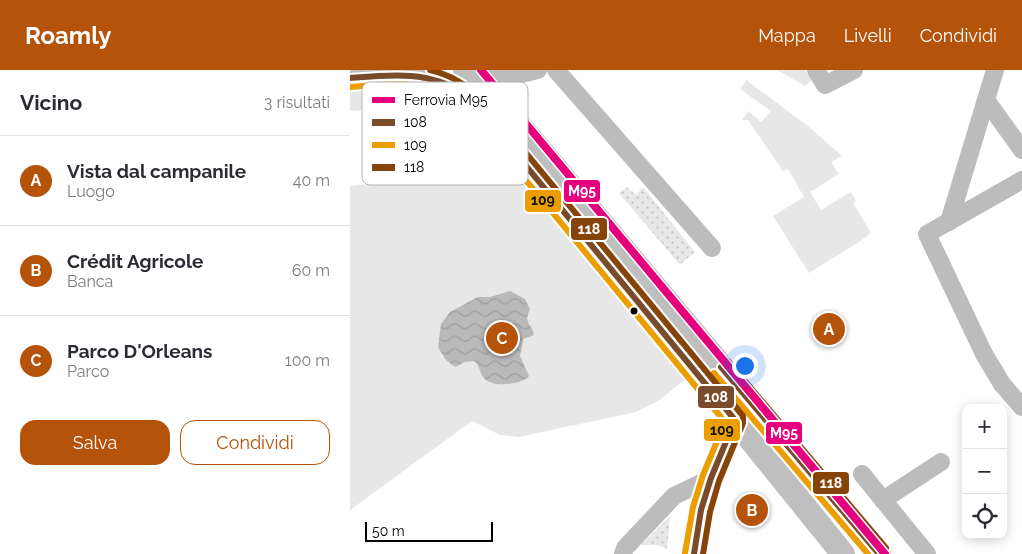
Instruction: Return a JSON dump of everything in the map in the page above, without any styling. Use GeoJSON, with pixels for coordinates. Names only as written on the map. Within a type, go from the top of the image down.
{"type":"FeatureCollection","features":[{"type":"Feature","properties":{"kind":"main road"},"geometry":{"type":"LineString","coordinates":[[465,70],[478,82]]}},
{"type":"Feature","properties":{"kind":"main road"},"geometry":{"type":"LineString","coordinates":[[350,78],[407,72],[443,82]]}},
{"type":"Feature","properties":{"kind":"main road"},"geometry":{"type":"LineString","coordinates":[[528,136],[879,554]]}},
{"type":"Feature","properties":{"kind":"main road"},"geometry":{"type":"LineString","coordinates":[[528,168],[843,554]]}},
{"type":"Feature","properties":{"kind":"main road"},"geometry":{"type":"LineString","coordinates":[[694,554],[701,510],[711,478],[735,420]]}},
{"type":"Feature","properties":{"kind":"street"},"geometry":{"type":"LineString","coordinates":[[471,70],[477,73],[496,76],[521,76],[538,70]]}},
{"type":"Feature","properties":{"kind":"street"},"geometry":{"type":"LineString","coordinates":[[556,70],[712,248]]}},
{"type":"Feature","properties":{"kind":"street"},"geometry":{"type":"LineString","coordinates":[[820,77],[854,70]]}},
{"type":"Feature","properties":{"kind":"street"},"geometry":{"type":"LineString","coordinates":[[949,222],[995,70]]}},
{"type":"Feature","properties":{"kind":"street"},"geometry":{"type":"LineString","coordinates":[[986,100],[1022,150]]}},
{"type":"Feature","properties":{"kind":"street"},"geometry":{"type":"LineString","coordinates":[[1022,180],[927,234],[984,354],[1002,384],[1022,407]]}},
{"type":"Feature","properties":{"kind":"street"},"geometry":{"type":"LineString","coordinates":[[883,500],[941,462]]}},
{"type":"Feature","properties":{"kind":"street"},"geometry":{"type":"LineString","coordinates":[[862,474],[928,554]]}},
{"type":"Feature","properties":{"kind":"street"},"geometry":{"type":"LineString","coordinates":[[623,554],[625,548],[674,496],[711,478]]}},
{"type":"Feature","properties":{"kind":"shaded area"},"geometry":{"type":"Polygon","coordinates":[[[777,70],[805,70],[812,80],[805,86],[777,70]]]}},
{"type":"Feature","properties":{"kind":"shaded area"},"geometry":{"type":"Polygon","coordinates":[[[746,80],[808,126],[842,156],[831,162],[839,174],[810,192],[821,210],[851,192],[856,201],[853,203],[871,233],[809,273],[773,216],[804,197],[788,169],[783,171],[748,120],[742,120],[748,111],[761,122],[771,111],[740,89],[746,80]]]}},
{"type":"Feature","properties":{"kind":"shaded area"},"geometry":{"type":"Polygon","coordinates":[[[362,91],[362,110],[350,111],[350,92],[362,91]]]}},
{"type":"Feature","properties":{"kind":"shaded area"},"geometry":{"type":"Polygon","coordinates":[[[526,185],[621,296],[686,379],[658,401],[636,412],[519,437],[500,435],[472,421],[350,510],[350,186],[526,185]]]}},
{"type":"Feature","properties":{"kind":"shaded area"},"geometry":{"type":"Polygon","coordinates":[[[627,187],[636,195],[643,187],[695,252],[680,265],[619,193],[627,187]]]}},
{"type":"Feature","properties":{"kind":"shaded area"},"geometry":{"type":"Polygon","coordinates":[[[670,516],[667,549],[658,545],[641,545],[670,516]]]}},
{"type":"Feature","properties":{"kind":"water"},"geometry":{"type":"Polygon","coordinates":[[[510,291],[525,299],[530,309],[527,318],[534,335],[523,339],[520,356],[529,376],[520,382],[493,383],[484,378],[474,361],[465,362],[455,367],[446,360],[438,347],[441,324],[450,312],[478,297],[490,297],[510,291]]]}},
{"type":"Feature","properties":{"kind":"rail line","name":"M95"},"geometry":{"type":"LineString","coordinates":[[481,70],[491,82]]}},
{"type":"Feature","properties":{"kind":"rail line","name":"M95"},"geometry":{"type":"LineString","coordinates":[[528,126],[885,554]]}},
{"type":"Feature","properties":{"kind":"transit line","name":"118"},"geometry":{"type":"LineString","coordinates":[[430,70],[460,82]]}},
{"type":"Feature","properties":{"kind":"transit line","name":"108"},"geometry":{"type":"LineString","coordinates":[[350,78],[393,75],[422,77],[439,82]]}},
{"type":"Feature","properties":{"kind":"transit line","name":"109"},"geometry":{"type":"LineString","coordinates":[[351,87],[362,86]]}},
{"type":"Feature","properties":{"kind":"transit line","name":"118"},"geometry":{"type":"LineString","coordinates":[[528,156],[743,416],[743,423],[719,481],[710,512],[703,554]]}},
{"type":"Feature","properties":{"kind":"transit line","name":"108"},"geometry":{"type":"LineString","coordinates":[[528,168],[735,420],[711,478],[701,510],[694,554]]}},
{"type":"Feature","properties":{"kind":"transit line","name":"109"},"geometry":{"type":"LineString","coordinates":[[528,183],[725,422],[703,475],[693,507],[685,553]]}},
{"type":"Feature","properties":{"kind":"transit line","name":"118"},"geometry":{"type":"LineString","coordinates":[[728,361],[886,548]]}},
{"type":"Feature","properties":{"kind":"transit line","name":"108"},"geometry":{"type":"LineString","coordinates":[[721,367],[879,554]]}},
{"type":"Feature","properties":{"kind":"transit line","name":"109"},"geometry":{"type":"LineString","coordinates":[[714,373],[868,554]]}},
{"type":"Feature","properties":{"kind":"place","name":"Vista dal campanile"},"geometry":{"type":"Point","coordinates":[829,329]}},
{"type":"Feature","properties":{"kind":"place","name":"Parco D'Orleans"},"geometry":{"type":"Point","coordinates":[502,338]}},
{"type":"Feature","properties":{"kind":"place","name":"Crédit Agricole"},"geometry":{"type":"Point","coordinates":[752,510]}}]}
